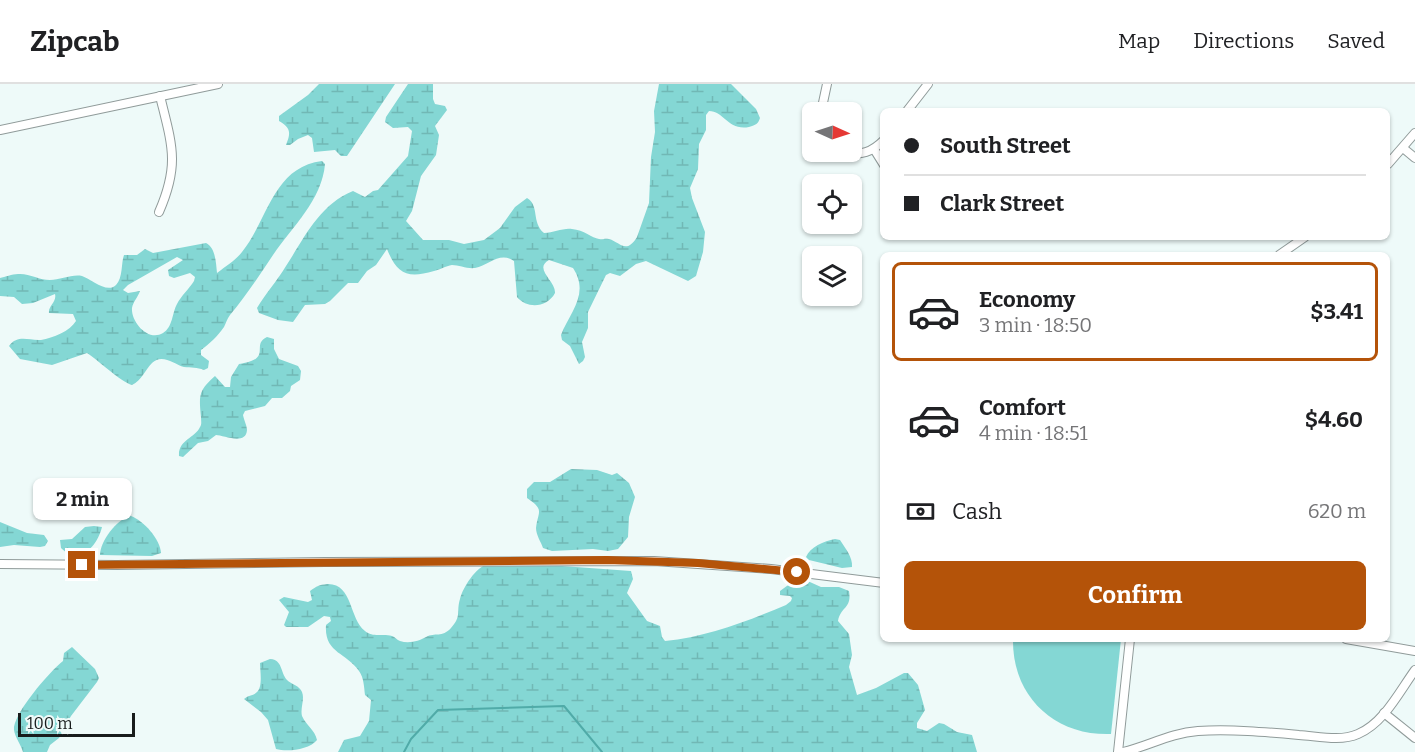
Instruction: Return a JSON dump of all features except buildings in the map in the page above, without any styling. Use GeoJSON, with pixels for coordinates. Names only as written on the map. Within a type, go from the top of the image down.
{"type":"FeatureCollection","features":[{"type":"Feature","properties":{"kind":"street"},"geometry":{"type":"LineString","coordinates":[[0,130],[218,84]]}},
{"type":"Feature","properties":{"kind":"street"},"geometry":{"type":"LineString","coordinates":[[823,102],[827,84]]}},
{"type":"Feature","properties":{"kind":"street"},"geometry":{"type":"LineString","coordinates":[[909,108],[928,84]]}},
{"type":"Feature","properties":{"kind":"street"},"geometry":{"type":"LineString","coordinates":[[159,212],[167,194],[173,166],[172,146],[160,96]]}},
{"type":"Feature","properties":{"kind":"street"},"geometry":{"type":"LineString","coordinates":[[1390,162],[1415,133]]}},
{"type":"Feature","properties":{"kind":"street"},"geometry":{"type":"LineString","coordinates":[[862,153],[880,144]]}},
{"type":"Feature","properties":{"kind":"street"},"geometry":{"type":"LineString","coordinates":[[874,148],[880,158]]}},
{"type":"Feature","properties":{"kind":"street"},"geometry":{"type":"LineString","coordinates":[[1403,148],[1415,158]]}},
{"type":"Feature","properties":{"kind":"street"},"geometry":{"type":"LineString","coordinates":[[1283,252],[1301,240]]}},
{"type":"Feature","properties":{"kind":"street"},"geometry":{"type":"LineString","coordinates":[[0,564],[124,565],[607,560],[771,569],[880,583]]}},
{"type":"Feature","properties":{"kind":"street"},"geometry":{"type":"LineString","coordinates":[[1118,752],[1130,642]]}},
{"type":"Feature","properties":{"kind":"street"},"geometry":{"type":"LineString","coordinates":[[1363,642],[1415,651]]}},
{"type":"Feature","properties":{"kind":"street"},"geometry":{"type":"LineString","coordinates":[[1123,752],[1168,736],[1198,731],[1347,737],[1366,729],[1384,713],[1415,670]]}},
{"type":"Feature","properties":{"kind":"street"},"geometry":{"type":"LineString","coordinates":[[1384,713],[1415,738]]}},
{"type":"Feature","properties":{"kind":"green space"},"geometry":{"type":"Polygon","coordinates":[[[319,84],[395,84],[347,156],[341,156],[335,150],[314,152],[312,138],[308,135],[286,145],[289,131],[279,121],[279,116],[319,84]]]}},
{"type":"Feature","properties":{"kind":"green space"},"geometry":{"type":"Polygon","coordinates":[[[408,84],[433,84],[435,104],[445,106],[447,110],[435,126],[439,135],[436,155],[421,176],[412,211],[406,221],[423,240],[449,240],[464,244],[484,240],[500,228],[515,207],[527,198],[533,205],[538,224],[544,233],[572,229],[596,238],[609,239],[623,246],[630,245],[637,237],[649,203],[651,157],[655,132],[654,111],[659,84],[731,84],[756,109],[760,118],[755,125],[742,127],[731,124],[714,112],[709,111],[706,115],[706,130],[699,144],[698,169],[690,188],[705,232],[703,252],[696,276],[688,281],[646,261],[636,264],[620,276],[610,273],[606,275],[588,312],[588,328],[582,342],[585,357],[579,364],[570,346],[562,340],[561,335],[577,303],[580,286],[578,277],[573,268],[549,260],[543,267],[555,293],[547,302],[537,305],[526,304],[517,297],[514,261],[509,258],[499,258],[475,268],[452,265],[425,273],[410,274],[399,269],[387,249],[376,265],[367,271],[358,283],[348,283],[325,304],[305,305],[293,322],[278,320],[259,313],[257,308],[260,303],[322,213],[341,197],[353,191],[365,197],[378,190],[408,156],[412,131],[408,127],[393,128],[385,122],[408,84]]]}},
{"type":"Feature","properties":{"kind":"green space"},"geometry":{"type":"Polygon","coordinates":[[[322,161],[325,164],[318,189],[305,212],[230,315],[222,330],[201,350],[201,355],[209,361],[208,368],[204,370],[184,367],[160,359],[152,363],[141,378],[132,385],[87,353],[52,365],[20,359],[9,346],[20,339],[41,340],[56,336],[70,328],[76,321],[73,314],[49,313],[55,294],[33,303],[22,304],[14,297],[0,296],[0,278],[13,274],[50,280],[82,276],[108,288],[116,285],[120,278],[124,255],[137,255],[145,249],[153,253],[206,243],[214,252],[217,273],[242,252],[282,184],[292,173],[306,165],[322,161]],[[177,257],[123,290],[128,293],[140,291],[132,313],[137,324],[146,333],[157,335],[166,330],[171,324],[177,304],[194,281],[195,277],[190,273],[174,278],[169,276],[168,270],[183,260],[177,257]]]}},
{"type":"Feature","properties":{"kind":"green space"},"geometry":{"type":"Polygon","coordinates":[[[267,337],[274,339],[274,349],[279,359],[298,366],[301,371],[300,380],[291,386],[290,391],[282,398],[272,398],[265,406],[245,411],[243,415],[247,430],[243,438],[216,435],[208,441],[198,443],[183,457],[179,456],[181,446],[201,426],[200,399],[205,386],[215,376],[225,387],[230,387],[231,377],[239,364],[256,359],[262,340],[267,337]]]}},
{"type":"Feature","properties":{"kind":"green space"},"geometry":{"type":"Polygon","coordinates":[[[571,469],[597,470],[612,475],[617,473],[629,483],[635,497],[629,517],[628,537],[618,549],[552,551],[543,548],[536,531],[539,511],[536,505],[527,498],[527,489],[534,482],[550,482],[571,469]]]}},
{"type":"Feature","properties":{"kind":"green space"},"geometry":{"type":"Polygon","coordinates":[[[131,516],[150,531],[158,542],[161,553],[152,556],[100,555],[110,532],[125,518],[131,516]]]}},
{"type":"Feature","properties":{"kind":"green space"},"geometry":{"type":"Polygon","coordinates":[[[0,522],[27,533],[44,535],[48,541],[45,546],[40,547],[14,545],[0,547],[0,522]]]}},
{"type":"Feature","properties":{"kind":"green space"},"geometry":{"type":"Polygon","coordinates":[[[85,527],[102,527],[100,534],[86,552],[74,555],[61,548],[60,540],[72,539],[85,527]]]}},
{"type":"Feature","properties":{"kind":"green space"},"geometry":{"type":"Polygon","coordinates":[[[835,539],[840,540],[846,549],[852,567],[842,568],[809,560],[806,557],[818,545],[835,539]]]}},
{"type":"Feature","properties":{"kind":"green space"},"geometry":{"type":"Polygon","coordinates":[[[488,564],[631,571],[633,579],[627,593],[647,621],[660,626],[665,641],[712,632],[786,605],[792,598],[780,595],[780,591],[801,578],[821,587],[839,587],[849,591],[850,597],[838,621],[849,634],[852,655],[849,667],[857,695],[908,673],[918,685],[925,710],[917,723],[917,728],[927,731],[939,723],[957,732],[972,735],[977,752],[338,752],[344,740],[360,736],[369,721],[371,700],[365,695],[359,671],[328,641],[326,625],[331,621],[330,617],[324,616],[308,627],[286,627],[284,625],[289,612],[279,600],[284,597],[308,602],[312,600],[310,591],[314,588],[327,584],[335,585],[346,595],[356,618],[365,631],[371,634],[389,635],[403,642],[414,642],[445,633],[451,628],[458,617],[460,599],[467,583],[479,569],[488,564]]]}},
{"type":"Feature","properties":{"kind":"green space"},"geometry":{"type":"Polygon","coordinates":[[[1013,642],[1121,642],[1111,734],[1090,733],[1072,728],[1055,720],[1040,709],[1020,678],[1013,642]]]}},
{"type":"Feature","properties":{"kind":"green space"},"geometry":{"type":"Polygon","coordinates":[[[72,647],[95,669],[99,678],[47,752],[23,752],[14,730],[19,714],[41,683],[63,661],[64,653],[72,647]]]}},
{"type":"Feature","properties":{"kind":"green space"},"geometry":{"type":"Polygon","coordinates":[[[270,659],[279,664],[287,680],[302,692],[302,716],[317,740],[309,746],[292,750],[276,749],[268,720],[244,699],[259,690],[260,663],[270,659]]]}},
{"type":"Feature","properties":{"kind":"waterway"},"geometry":{"type":"LineString","coordinates":[[404,752],[411,739],[438,710],[564,706],[602,752]]}},
{"type":"Feature","properties":{"kind":"route"},"geometry":{"type":"LineString","coordinates":[[82,565],[607,560],[698,563],[797,572]]}}]}
